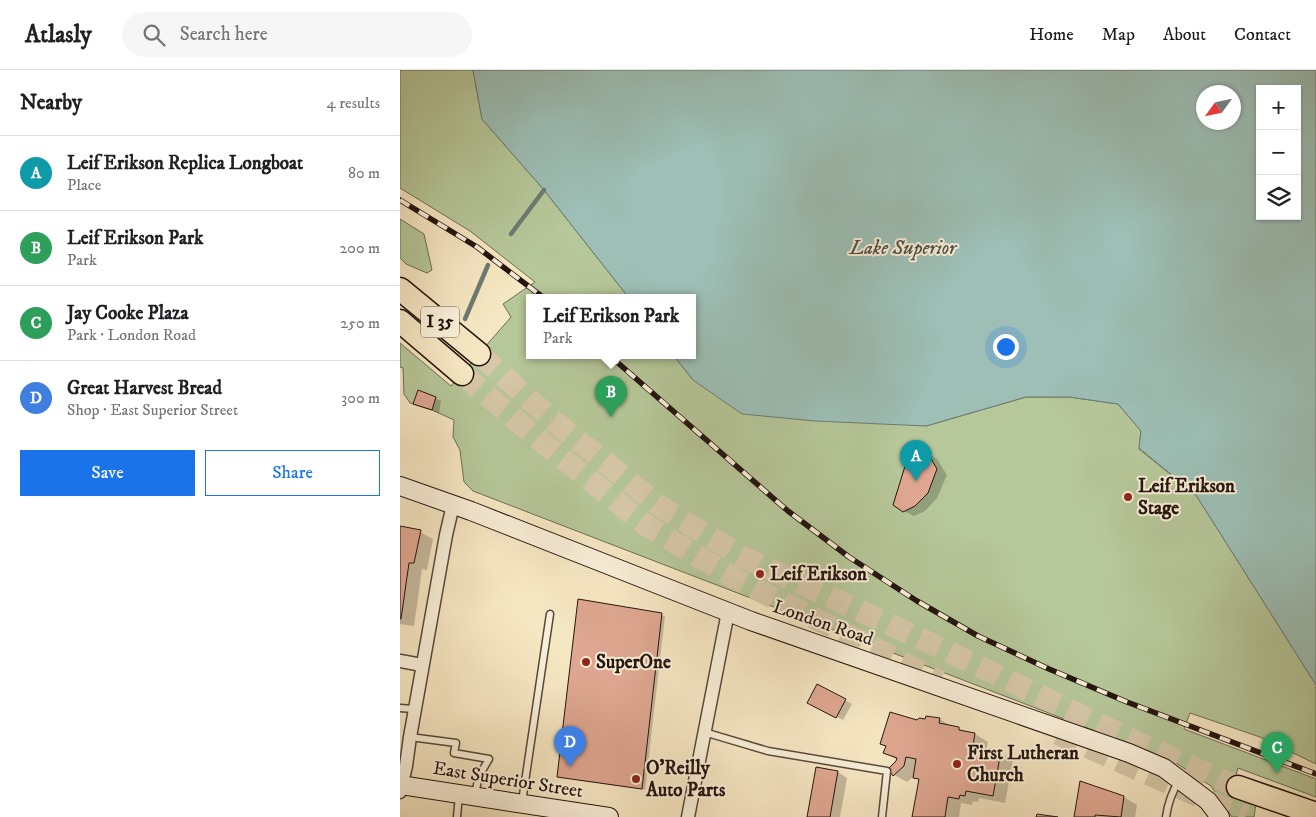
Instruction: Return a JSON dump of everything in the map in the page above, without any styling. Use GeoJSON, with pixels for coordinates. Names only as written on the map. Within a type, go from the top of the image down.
{"type":"FeatureCollection","features":[{"type":"Feature","properties":{"kind":"highway","name":"I 35"},"geometry":{"type":"LineString","coordinates":[[400,289],[479,354]]}},
{"type":"Feature","properties":{"kind":"highway","name":"I 35"},"geometry":{"type":"LineString","coordinates":[[400,321],[462,374]]}},
{"type":"Feature","properties":{"kind":"highway"},"geometry":{"type":"LineString","coordinates":[[1238,787],[1316,814]]}},
{"type":"Feature","properties":{"kind":"main road","name":"London Road"},"geometry":{"type":"LineString","coordinates":[[400,486],[728,612],[1129,753],[1164,768],[1208,801],[1220,817]]}},
{"type":"Feature","properties":{"kind":"main road","name":"East Superior Street"},"geometry":{"type":"LineString","coordinates":[[400,787],[467,795],[584,815],[609,817]]}},
{"type":"Feature","properties":{"kind":"street"},"geometry":{"type":"LineString","coordinates":[[400,787],[406,740],[414,709],[453,505]]}},
{"type":"Feature","properties":{"kind":"street"},"geometry":{"type":"LineString","coordinates":[[688,817],[728,612]]}},
{"type":"Feature","properties":{"kind":"street"},"geometry":{"type":"LineString","coordinates":[[400,661],[422,665]]}},
{"type":"Feature","properties":{"kind":"lane"},"geometry":{"type":"LineString","coordinates":[[522,803],[550,614]]}},
{"type":"Feature","properties":{"kind":"lane"},"geometry":{"type":"LineString","coordinates":[[400,708],[414,709]]}},
{"type":"Feature","properties":{"kind":"lane"},"geometry":{"type":"LineString","coordinates":[[704,732],[768,751],[887,772],[882,817]]}},
{"type":"Feature","properties":{"kind":"lane"},"geometry":{"type":"LineString","coordinates":[[406,740],[456,743],[454,753],[488,759],[467,795],[457,817]]}},
{"type":"Feature","properties":{"kind":"lane"},"geometry":{"type":"LineString","coordinates":[[1166,817],[1172,791],[1180,780]]}},
{"type":"Feature","properties":{"kind":"green space"},"geometry":{"type":"Polygon","coordinates":[[[400,70],[473,70],[482,119],[544,190],[626,294],[526,294],[526,359],[676,359],[693,380],[926,426],[1026,397],[1069,397],[1118,404],[1141,431],[1139,449],[1196,495],[1316,685],[1316,764],[1260,737],[1190,713],[1184,729],[1316,779],[1316,797],[1238,768],[1231,793],[1256,804],[1254,817],[1232,817],[1211,786],[1173,761],[473,491],[464,482],[460,450],[453,437],[454,420],[410,403],[404,394],[403,368],[400,367],[400,343],[451,386],[511,317],[503,304],[535,282],[470,231],[400,188],[400,70]]]}},
{"type":"Feature","properties":{"kind":"green space"},"geometry":{"type":"Polygon","coordinates":[[[400,219],[424,234],[432,270],[427,273],[406,264],[400,258],[400,219]]]}},
{"type":"Feature","properties":{"kind":"water","name":"Lake Superior"},"geometry":{"type":"Polygon","coordinates":[[[473,70],[1316,70],[1316,685],[1196,495],[1139,448],[1141,431],[1118,404],[1069,397],[1026,397],[926,426],[815,421],[742,414],[693,380],[676,359],[696,359],[696,294],[626,294],[544,190],[482,119],[473,70]]]}},
{"type":"Feature","properties":{"kind":"building"},"geometry":{"type":"Polygon","coordinates":[[[418,390],[436,397],[432,410],[413,404],[418,390]]]}},
{"type":"Feature","properties":{"kind":"building"},"geometry":{"type":"Polygon","coordinates":[[[927,452],[937,469],[928,493],[915,506],[903,512],[893,505],[906,463],[927,452]]]}},
{"type":"Feature","properties":{"kind":"building"},"geometry":{"type":"Polygon","coordinates":[[[400,526],[421,530],[414,563],[409,563],[401,619],[400,619],[400,526]]]}},
{"type":"Feature","properties":{"kind":"building"},"geometry":{"type":"Polygon","coordinates":[[[578,599],[662,613],[642,789],[557,777],[578,599]]]}},
{"type":"Feature","properties":{"kind":"building"},"geometry":{"type":"Polygon","coordinates":[[[817,684],[846,699],[836,718],[807,703],[817,684]]]}},
{"type":"Feature","properties":{"kind":"building","name":"First Lutheran Church"},"geometry":{"type":"Polygon","coordinates":[[[890,712],[917,720],[919,718],[925,719],[926,716],[940,718],[939,723],[975,733],[973,746],[1001,751],[993,796],[966,791],[965,796],[960,795],[959,799],[948,797],[945,817],[912,817],[919,779],[913,778],[916,759],[906,757],[904,766],[893,776],[888,769],[897,758],[883,753],[886,746],[880,744],[890,712]]]}},
{"type":"Feature","properties":{"kind":"building"},"geometry":{"type":"Polygon","coordinates":[[[816,767],[838,771],[830,817],[807,817],[816,767]]]}},
{"type":"Feature","properties":{"kind":"building"},"geometry":{"type":"Polygon","coordinates":[[[1080,781],[1124,796],[1121,817],[1095,815],[1095,817],[1074,817],[1080,781]]]}},
{"type":"Feature","properties":{"kind":"building"},"geometry":{"type":"Polygon","coordinates":[[[1037,814],[1058,817],[1036,817],[1037,814]]]}},
{"type":"Feature","properties":{"kind":"waterway"},"geometry":{"type":"LineString","coordinates":[[511,234],[544,190]]}},
{"type":"Feature","properties":{"kind":"waterway"},"geometry":{"type":"LineString","coordinates":[[465,319],[488,265]]}},
{"type":"Feature","properties":{"kind":"tunnel"},"geometry":{"type":"LineString","coordinates":[[479,354],[550,418],[661,507],[745,558],[928,642],[1147,747],[1238,787]]}},
{"type":"Feature","properties":{"kind":"tunnel"},"geometry":{"type":"LineString","coordinates":[[462,374],[536,437],[647,526],[734,578],[940,681]]}},
{"type":"Feature","properties":{"kind":"tunnel"},"geometry":{"type":"LineString","coordinates":[[1058,734],[1245,817]]}},
{"type":"Feature","properties":{"kind":"railway"},"geometry":{"type":"LineString","coordinates":[[400,200],[477,247],[539,294]]}},
{"type":"Feature","properties":{"kind":"railway"},"geometry":{"type":"LineString","coordinates":[[613,359],[788,511],[849,557],[917,601],[978,636],[1049,669],[1127,702],[1316,774]]}},
{"type":"Feature","properties":{"kind":"place","name":"Leif Erikson Park"},"geometry":{"type":"Point","coordinates":[611,417]}},
{"type":"Feature","properties":{"kind":"place","name":"Leif Erikson Replica Longboat"},"geometry":{"type":"Point","coordinates":[916,481]}},
{"type":"Feature","properties":{"kind":"place","name":"Leif Erikson Stage"},"geometry":{"type":"Point","coordinates":[1128,497]}},
{"type":"Feature","properties":{"kind":"place","name":"Leif Erikson"},"geometry":{"type":"Point","coordinates":[760,574]}},
{"type":"Feature","properties":{"kind":"place","name":"SuperOne"},"geometry":{"type":"Point","coordinates":[586,662]}},
{"type":"Feature","properties":{"kind":"place","name":"First Lutheran Church"},"geometry":{"type":"Point","coordinates":[957,764]}},
{"type":"Feature","properties":{"kind":"place","name":"Great Harvest Bread"},"geometry":{"type":"Point","coordinates":[570,767]}},
{"type":"Feature","properties":{"kind":"place","name":"Jay Cooke Plaza"},"geometry":{"type":"Point","coordinates":[1277,773]}},
{"type":"Feature","properties":{"kind":"place","name":"O'Reilly Auto Parts"},"geometry":{"type":"Point","coordinates":[636,779]}}]}
